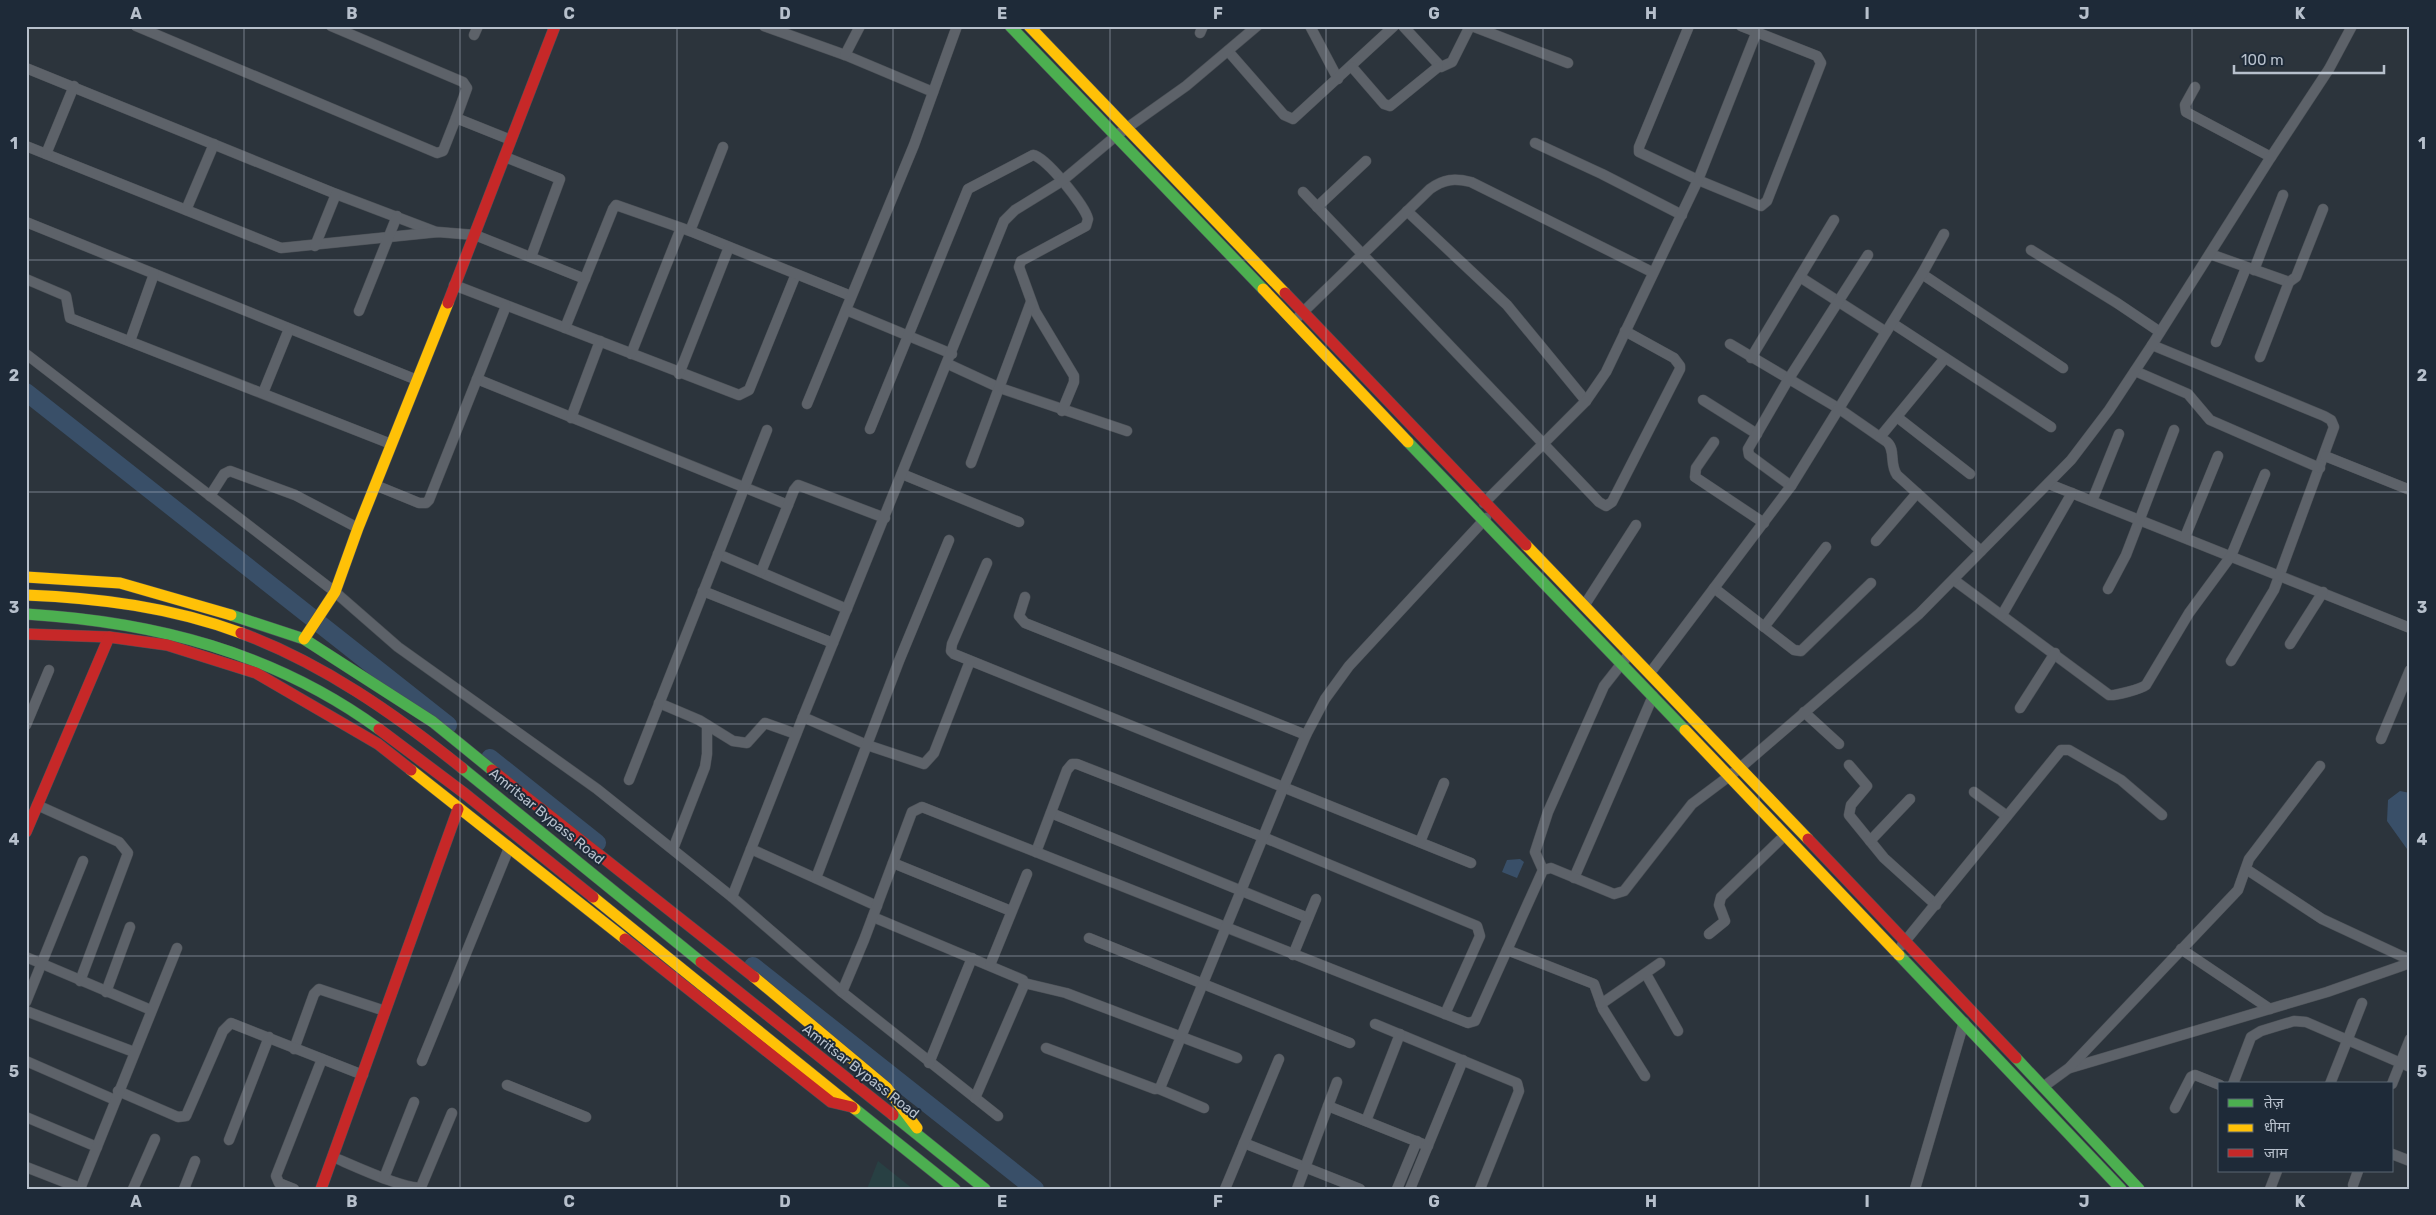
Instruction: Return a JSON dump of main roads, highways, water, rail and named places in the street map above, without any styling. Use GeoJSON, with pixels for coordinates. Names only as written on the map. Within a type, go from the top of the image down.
{"type":"FeatureCollection","features":[{"type":"Feature","properties":{"kind":"main road"},"geometry":{"type":"LineString","coordinates":[[306,637],[335,592],[375,484],[475,235],[555,26]]}},
{"type":"Feature","properties":{"kind":"main road"},"geometry":{"type":"LineString","coordinates":[[1010,26],[1117,136],[1483,522],[1622,663],[2121,1189]]}},
{"type":"Feature","properties":{"kind":"main road"},"geometry":{"type":"LineString","coordinates":[[1029,26],[1304,312],[1492,512],[1650,673],[1906,941],[2139,1189]]}},
{"type":"Feature","properties":{"kind":"main road"},"geometry":{"type":"LineString","coordinates":[[26,577],[120,583],[306,637],[433,722],[546,813],[674,911],[848,1053],[887,1088],[928,1143]]}},
{"type":"Feature","properties":{"kind":"main road","name":"Amritsar Bypass Road"},"geometry":{"type":"LineString","coordinates":[[26,595],[103,600],[152,607],[192,617],[251,636],[300,659],[347,685],[468,772],[782,1028],[986,1189]]}},
{"type":"Feature","properties":{"kind":"main road"},"geometry":{"type":"LineString","coordinates":[[26,614],[91,619],[145,628],[216,647],[306,683],[393,740],[464,793],[955,1189]]}},
{"type":"Feature","properties":{"kind":"main road"},"geometry":{"type":"LineString","coordinates":[[26,634],[109,637],[167,645],[256,673],[317,707],[378,744],[831,1102],[855,1108]]}},
{"type":"Feature","properties":{"kind":"main road"},"geometry":{"type":"LineString","coordinates":[[26,832],[109,637]]}},
{"type":"Feature","properties":{"kind":"main road"},"geometry":{"type":"LineString","coordinates":[[321,1189],[458,809]]}},
{"type":"Feature","properties":{"kind":"water"},"geometry":{"type":"Polygon","coordinates":[[[2400,791],[2410,793],[2410,885],[2407,849],[2387,821],[2388,800],[2400,791]]]}},
{"type":"Feature","properties":{"kind":"water"},"geometry":{"type":"Polygon","coordinates":[[[1520,859],[1524,862],[1517,878],[1502,872],[1507,860],[1520,859]]]}},
{"type":"Feature","properties":{"kind":"waterway"},"geometry":{"type":"LineString","coordinates":[[26,392],[448,725]]}},
{"type":"Feature","properties":{"kind":"waterway"},"geometry":{"type":"LineString","coordinates":[[490,758],[597,843]]}},
{"type":"Feature","properties":{"kind":"waterway"},"geometry":{"type":"LineString","coordinates":[[753,966],[1035,1189]]}}]}
